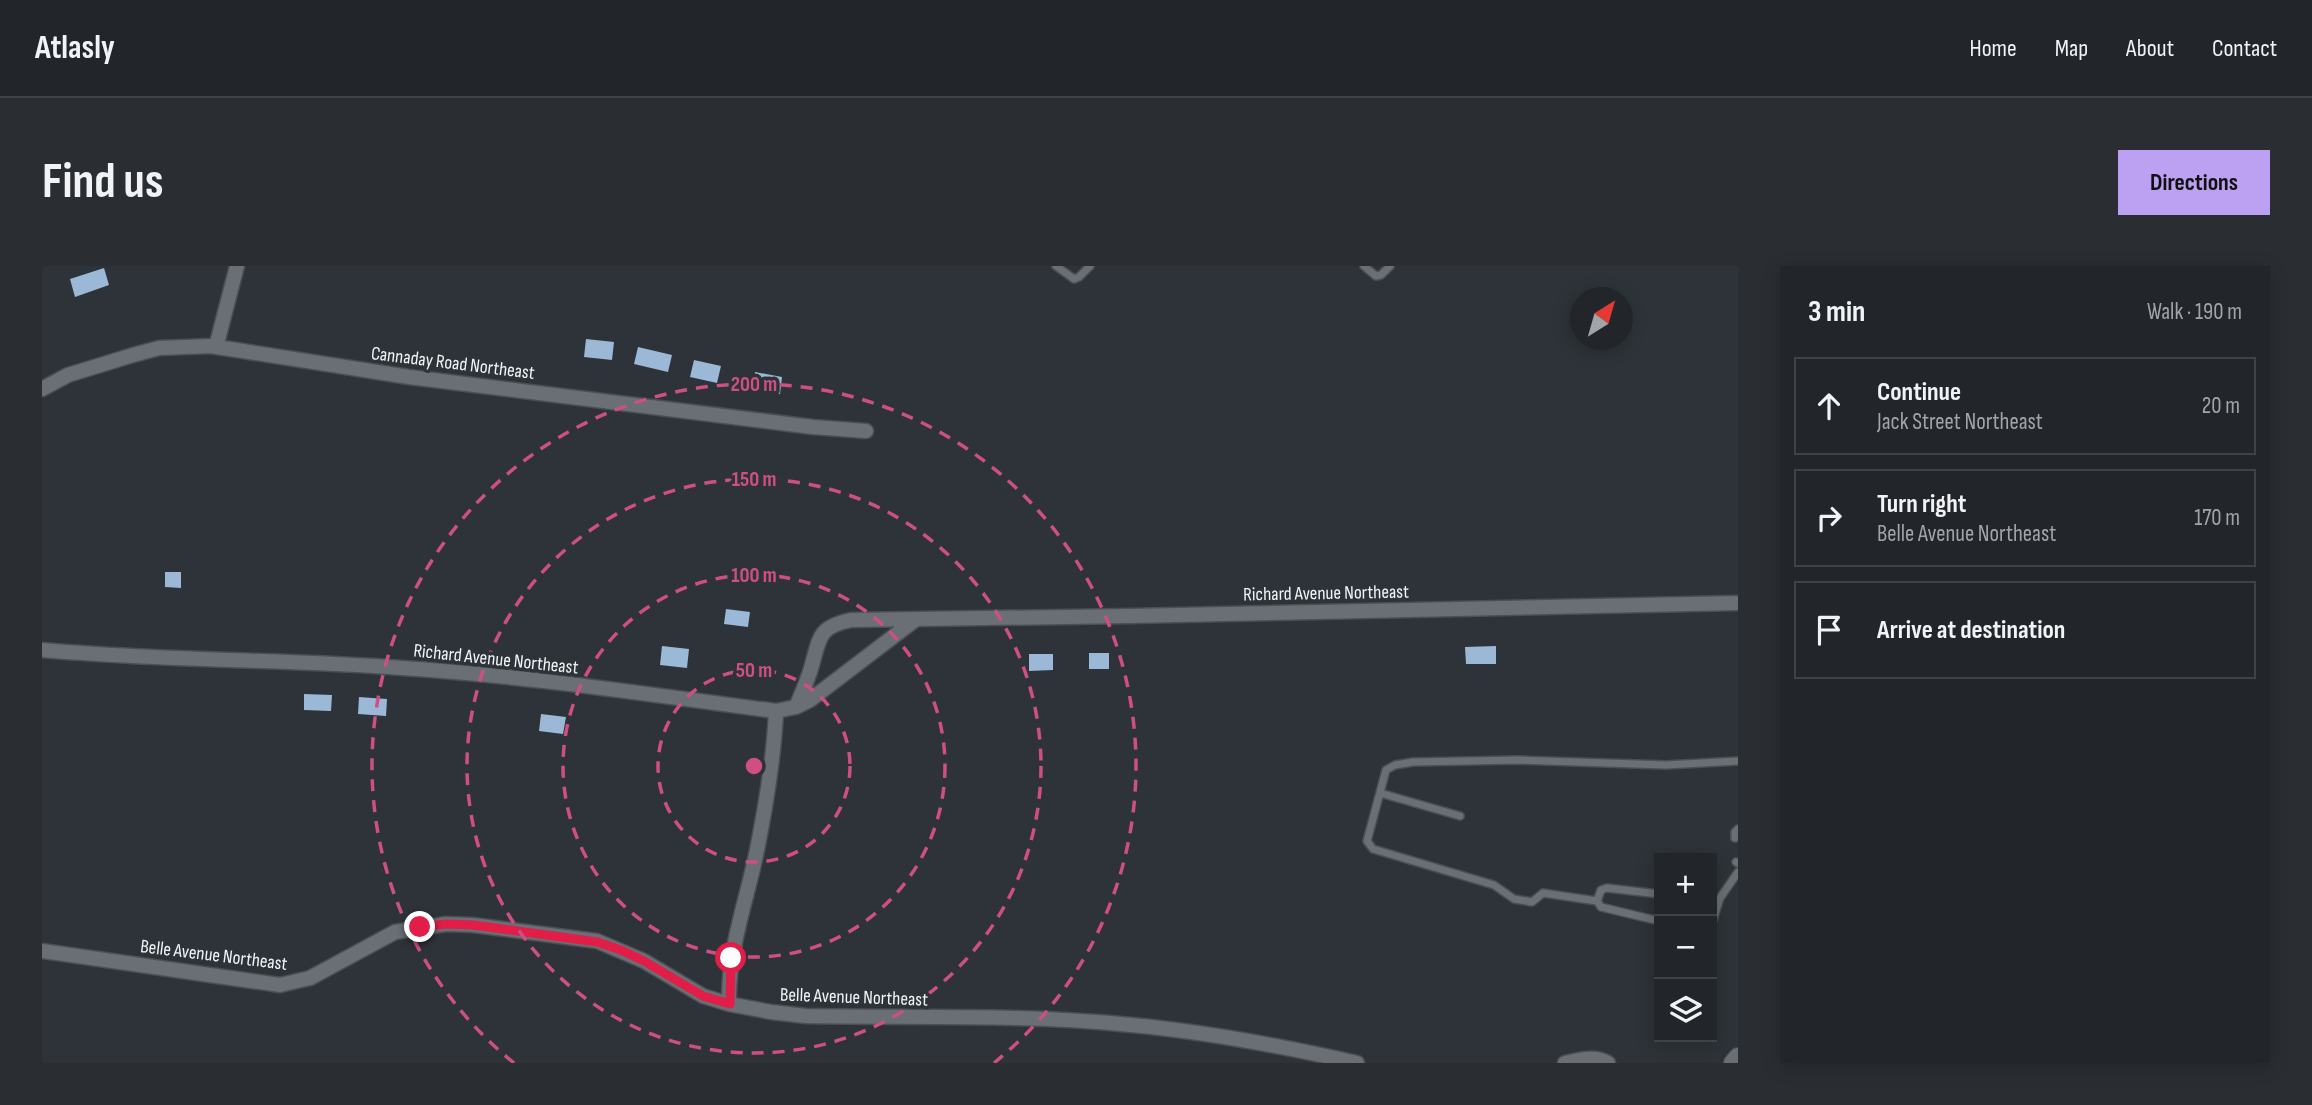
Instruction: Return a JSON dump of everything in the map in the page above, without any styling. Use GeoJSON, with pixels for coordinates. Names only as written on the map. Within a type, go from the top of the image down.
{"type":"FeatureCollection","features":[{"type":"Feature","properties":{"kind":"street"},"geometry":{"type":"LineString","coordinates":[[216,347],[237,266]]}},
{"type":"Feature","properties":{"kind":"street","name":"Cannaday Road Northeast"},"geometry":{"type":"LineString","coordinates":[[42,389],[86,369],[159,348],[216,347],[408,377],[813,427],[866,431]]}},
{"type":"Feature","properties":{"kind":"street","name":"Richard Avenue Northeast"},"geometry":{"type":"LineString","coordinates":[[796,707],[806,684],[817,640],[828,627],[851,620],[1738,603]]}},
{"type":"Feature","properties":{"kind":"street","name":"Richard Avenue Northeast"},"geometry":{"type":"LineString","coordinates":[[42,650],[166,659],[401,667],[577,685],[776,711],[796,707],[822,692],[915,620]]}},
{"type":"Feature","properties":{"kind":"street"},"geometry":{"type":"LineString","coordinates":[[730,1004],[731,958],[757,850],[776,711]]}},
{"type":"Feature","properties":{"kind":"street","name":"Belle Avenue Northeast"},"geometry":{"type":"LineString","coordinates":[[42,951],[280,985],[310,978],[395,932],[446,924],[473,925],[597,942],[644,961],[703,996],[730,1004],[806,1016],[1011,1018],[1130,1024],[1271,1044],[1357,1063]]}},
{"type":"Feature","properties":{"kind":"street"},"geometry":{"type":"LineString","coordinates":[[1733,1063],[1738,1057]]}},
{"type":"Feature","properties":{"kind":"street"},"geometry":{"type":"LineString","coordinates":[[1565,1063],[1587,1058],[1608,1063]]}},
{"type":"Feature","properties":{"kind":"lane"},"geometry":{"type":"LineString","coordinates":[[1056,266],[1074,279],[1079,278],[1090,266]]}},
{"type":"Feature","properties":{"kind":"lane"},"geometry":{"type":"LineString","coordinates":[[1364,266],[1376,276],[1390,266]]}},
{"type":"Feature","properties":{"kind":"lane"},"geometry":{"type":"LineString","coordinates":[[1654,920],[1601,907],[1597,901],[1543,893],[1532,902],[1514,899],[1494,885],[1373,849],[1367,841],[1386,770],[1395,765],[1413,762],[1518,760],[1666,765],[1738,761]]}},
{"type":"Feature","properties":{"kind":"lane"},"geometry":{"type":"LineString","coordinates":[[1380,793],[1460,816]]}},
{"type":"Feature","properties":{"kind":"lane"},"geometry":{"type":"LineString","coordinates":[[1735,838],[1738,829]]}},
{"type":"Feature","properties":{"kind":"lane"},"geometry":{"type":"LineString","coordinates":[[1717,897],[1738,873]]}},
{"type":"Feature","properties":{"kind":"lane"},"geometry":{"type":"LineString","coordinates":[[1597,901],[1601,890],[1607,888],[1654,893]]}},
{"type":"Feature","properties":{"kind":"building"},"geometry":{"type":"Polygon","coordinates":[[[104,268],[109,285],[75,297],[70,279],[104,268]]]}},
{"type":"Feature","properties":{"kind":"building"},"geometry":{"type":"Polygon","coordinates":[[[586,339],[614,342],[612,360],[584,357],[586,339]]]}},
{"type":"Feature","properties":{"kind":"building"},"geometry":{"type":"Polygon","coordinates":[[[638,347],[672,355],[668,372],[634,364],[638,347]]]}},
{"type":"Feature","properties":{"kind":"building"},"geometry":{"type":"Polygon","coordinates":[[[694,360],[721,366],[717,383],[690,377],[694,360]]]}},
{"type":"Feature","properties":{"kind":"building"},"geometry":{"type":"Polygon","coordinates":[[[755,372],[782,377],[780,394],[753,389],[755,372]]]}},
{"type":"Feature","properties":{"kind":"building"},"geometry":{"type":"Polygon","coordinates":[[[165,572],[181,572],[181,588],[165,587],[165,572]]]}},
{"type":"Feature","properties":{"kind":"building"},"geometry":{"type":"Polygon","coordinates":[[[726,609],[750,612],[748,627],[724,624],[726,609]]]}},
{"type":"Feature","properties":{"kind":"building"},"geometry":{"type":"Polygon","coordinates":[[[662,646],[689,649],[687,668],[660,665],[662,646]]]}},
{"type":"Feature","properties":{"kind":"building"},"geometry":{"type":"Polygon","coordinates":[[[1496,646],[1496,664],[1466,664],[1465,647],[1496,646]]]}},
{"type":"Feature","properties":{"kind":"building"},"geometry":{"type":"Polygon","coordinates":[[[1089,653],[1109,653],[1109,669],[1089,669],[1089,653]]]}},
{"type":"Feature","properties":{"kind":"building"},"geometry":{"type":"Polygon","coordinates":[[[1029,654],[1053,654],[1053,670],[1029,671],[1029,654]]]}},
{"type":"Feature","properties":{"kind":"building"},"geometry":{"type":"Polygon","coordinates":[[[304,694],[332,695],[331,711],[304,710],[304,694]]]}},
{"type":"Feature","properties":{"kind":"building"},"geometry":{"type":"Polygon","coordinates":[[[359,697],[387,699],[386,716],[358,714],[359,697]]]}},
{"type":"Feature","properties":{"kind":"building"},"geometry":{"type":"Polygon","coordinates":[[[541,714],[566,717],[563,734],[539,731],[541,714]]]}},
{"type":"Feature","properties":{"kind":"route"},"geometry":{"type":"LineString","coordinates":[[420,927],[473,925],[597,942],[644,961],[703,996],[730,1004],[731,958]]}}]}
